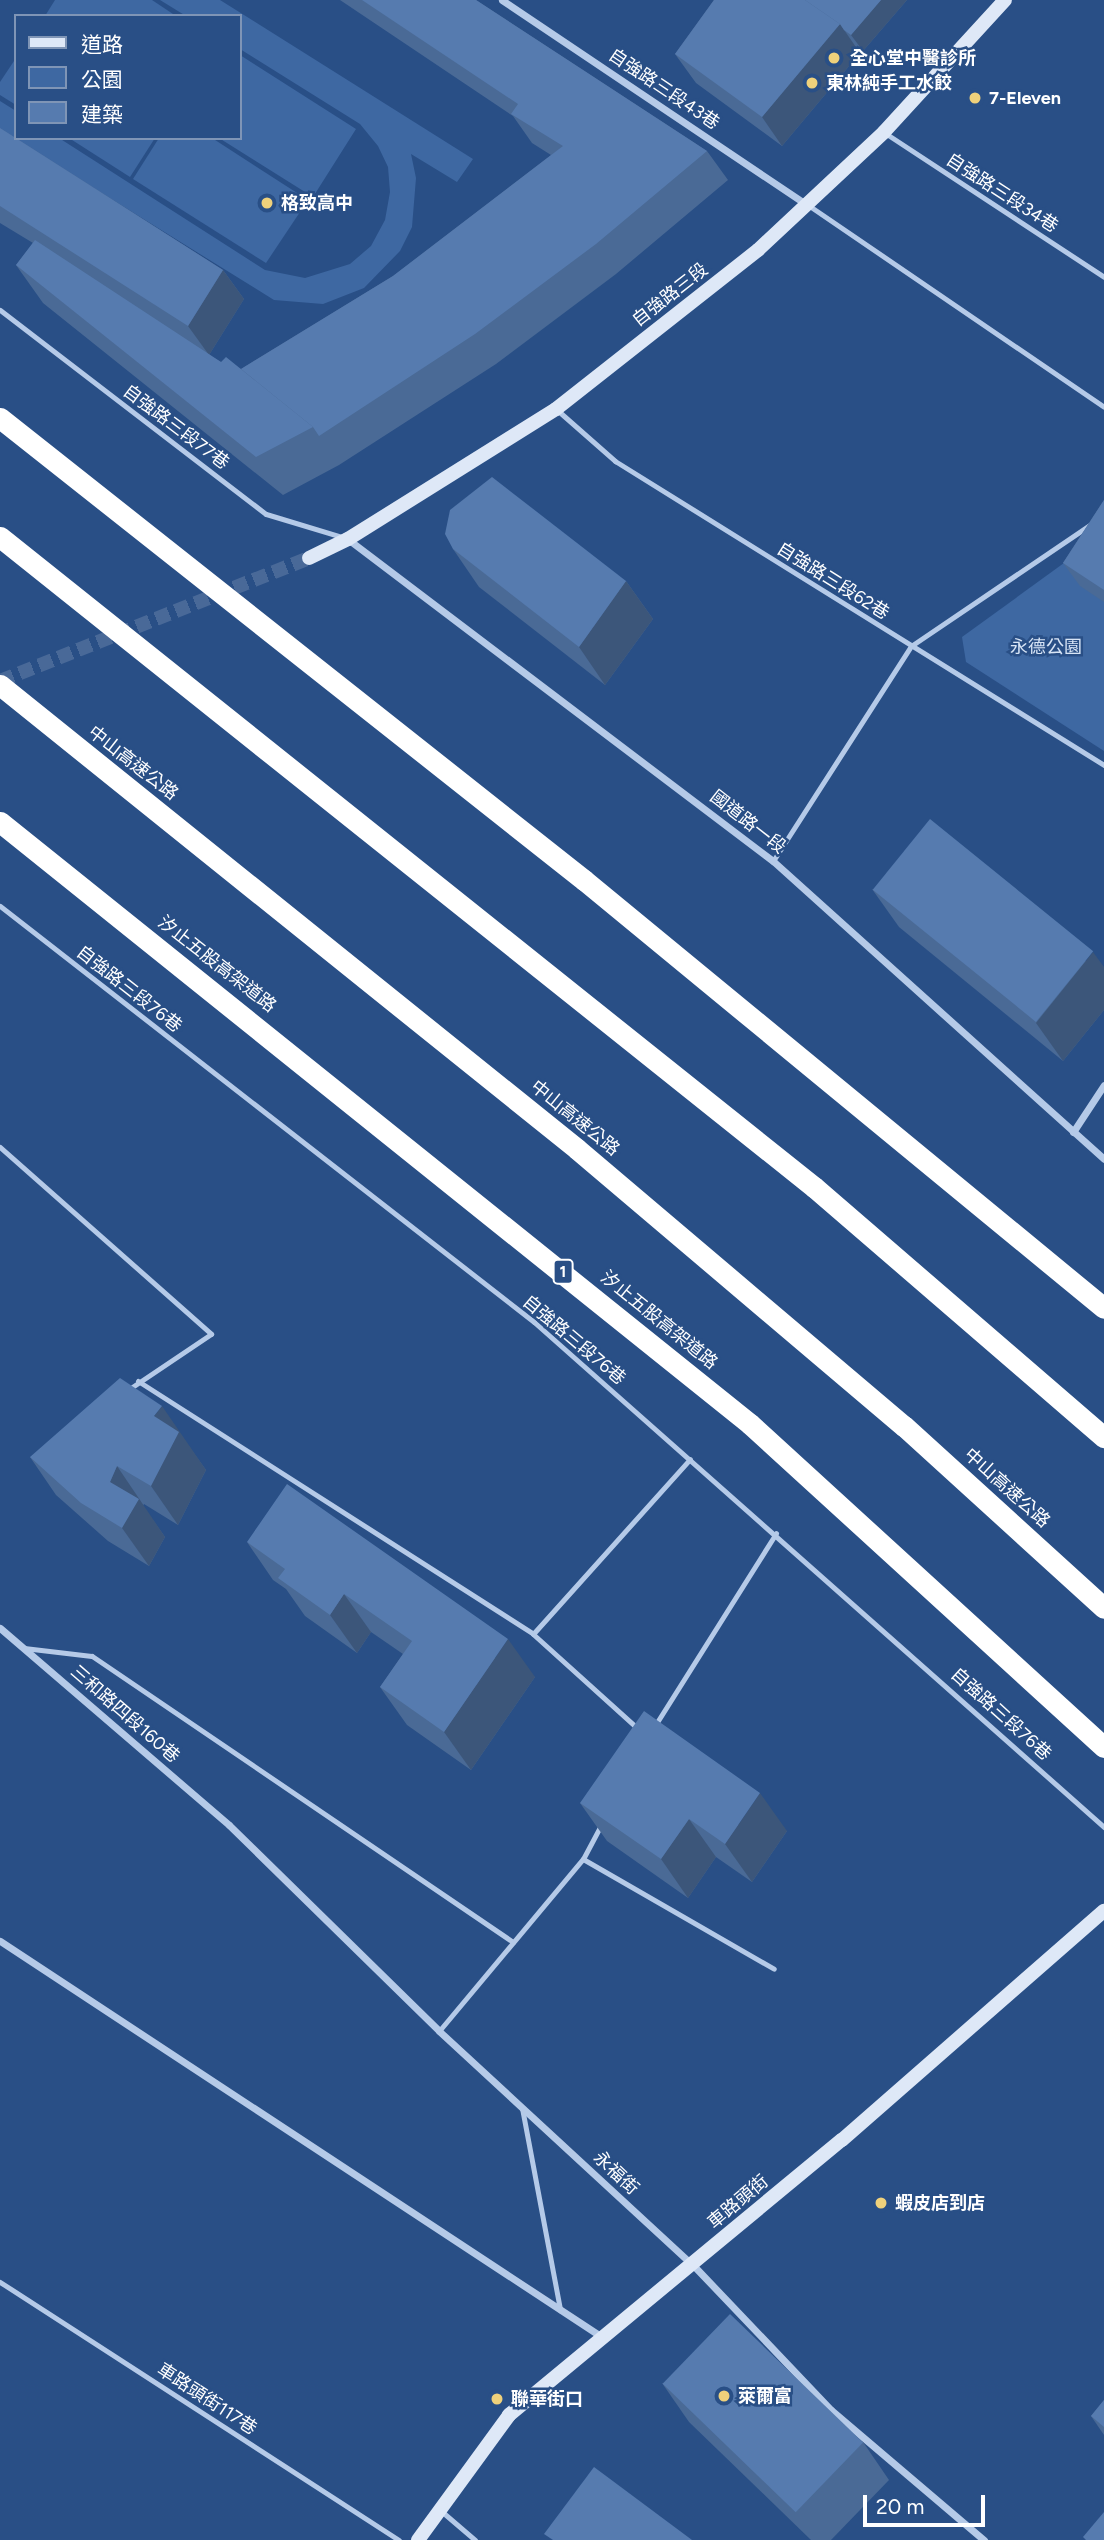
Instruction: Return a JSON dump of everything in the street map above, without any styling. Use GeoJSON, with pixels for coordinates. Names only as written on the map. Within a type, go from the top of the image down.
{"type":"FeatureCollection","features":[{"type":"Feature","properties":{"kind":"highway"},"geometry":{"type":"LineString","coordinates":[[0,418],[584,880],[1104,1308]]}},
{"type":"Feature","properties":{"kind":"highway"},"geometry":{"type":"LineString","coordinates":[[0,537],[814,1187],[1104,1437]]}},
{"type":"Feature","properties":{"kind":"highway","name":"中山高速公路"},"geometry":{"type":"LineString","coordinates":[[0,685],[577,1149],[904,1426],[1104,1608]]}},
{"type":"Feature","properties":{"kind":"highway","name":"汐止五股高架道路"},"geometry":{"type":"LineString","coordinates":[[0,822],[278,1040],[750,1424],[1104,1747]]}},
{"type":"Feature","properties":{"kind":"street","name":"自強路三段43巷"},"geometry":{"type":"LineString","coordinates":[[502,0],[808,205]]}},
{"type":"Feature","properties":{"kind":"street","name":"自強路三段"},"geometry":{"type":"LineString","coordinates":[[309,558],[348,539],[556,409],[808,205],[884,132],[1005,0]]}},
{"type":"Feature","properties":{"kind":"street","name":"國道路一段"},"geometry":{"type":"LineString","coordinates":[[348,539],[773,861],[1104,1159]]}},
{"type":"Feature","properties":{"kind":"street"},"geometry":{"type":"LineString","coordinates":[[1073,1132],[1104,1085]]}},
{"type":"Feature","properties":{"kind":"street","name":"三和路四段160巷"},"geometry":{"type":"LineString","coordinates":[[0,1628],[229,1825]]}},
{"type":"Feature","properties":{"kind":"street","name":"永福街"},"geometry":{"type":"LineString","coordinates":[[229,1825],[439,2031],[693,2265],[831,2410],[984,2540]]}},
{"type":"Feature","properties":{"kind":"street","name":"車路頭街"},"geometry":{"type":"LineString","coordinates":[[418,2540],[509,2415],[601,2337],[693,2265],[1104,1911]]}},
{"type":"Feature","properties":{"kind":"street"},"geometry":{"type":"LineString","coordinates":[[0,1941],[601,2337]]}},
{"type":"Feature","properties":{"kind":"lane","name":"自強路三段34巷"},"geometry":{"type":"LineString","coordinates":[[884,132],[1104,277]]}},
{"type":"Feature","properties":{"kind":"lane"},"geometry":{"type":"LineString","coordinates":[[808,205],[1104,407]]}},
{"type":"Feature","properties":{"kind":"lane","name":"自強路三段77巷"},"geometry":{"type":"LineString","coordinates":[[0,310],[266,514],[348,539]]}},
{"type":"Feature","properties":{"kind":"lane","name":"自強路三段62巷"},"geometry":{"type":"LineString","coordinates":[[556,409],[615,461],[1104,765]]}},
{"type":"Feature","properties":{"kind":"lane"},"geometry":{"type":"LineString","coordinates":[[773,861],[911,646],[1093,523]]}},
{"type":"Feature","properties":{"kind":"lane","name":"自強路三段76巷"},"geometry":{"type":"LineString","coordinates":[[0,906],[534,1322],[776,1533],[1104,1828]]}},
{"type":"Feature","properties":{"kind":"lane"},"geometry":{"type":"LineString","coordinates":[[0,1147],[211,1334],[118,1397]]}},
{"type":"Feature","properties":{"kind":"lane"},"geometry":{"type":"LineString","coordinates":[[138,1381],[533,1634],[648,1738],[776,1533]]}},
{"type":"Feature","properties":{"kind":"lane"},"geometry":{"type":"LineString","coordinates":[[533,1634],[690,1459]]}},
{"type":"Feature","properties":{"kind":"lane"},"geometry":{"type":"LineString","coordinates":[[23,1648],[92,1656],[513,1942]]}},
{"type":"Feature","properties":{"kind":"lane"},"geometry":{"type":"LineString","coordinates":[[439,2031],[583,1859],[602,1823]]}},
{"type":"Feature","properties":{"kind":"lane"},"geometry":{"type":"LineString","coordinates":[[583,1859],[774,1969]]}},
{"type":"Feature","properties":{"kind":"lane"},"geometry":{"type":"LineString","coordinates":[[522,2108],[560,2310]]}},
{"type":"Feature","properties":{"kind":"lane","name":"車路頭街117巷"},"geometry":{"type":"LineString","coordinates":[[0,2282],[400,2540]]}},
{"type":"Feature","properties":{"kind":"lane"},"geometry":{"type":"LineString","coordinates":[[440,2510],[475,2540]]}},
{"type":"Feature","properties":{"kind":"green space"},"geometry":{"type":"Polygon","coordinates":[[[55,0],[152,0],[173,14],[46,14],[55,0]]]}},
{"type":"Feature","properties":{"kind":"green space"},"geometry":{"type":"Polygon","coordinates":[[[160,0],[220,0],[473,159],[457,182],[411,154],[416,178],[412,227],[400,251],[364,288],[323,304],[274,300],[16,140],[62,140],[265,270],[305,278],[350,264],[371,246],[385,220],[390,192],[388,167],[378,146],[360,124],[242,50],[242,14],[183,14],[160,0]]]}},
{"type":"Feature","properties":{"kind":"green space"},"geometry":{"type":"Polygon","coordinates":[[[242,56],[356,129],[313,197],[222,140],[242,140],[242,56]]]}},
{"type":"Feature","properties":{"kind":"green space"},"geometry":{"type":"Polygon","coordinates":[[[14,61],[14,104],[0,95],[0,82],[14,61]]]}},
{"type":"Feature","properties":{"kind":"green space"},"geometry":{"type":"Polygon","coordinates":[[[0,101],[14,110],[14,139],[0,130],[0,101]]]}},
{"type":"Feature","properties":{"kind":"green space"},"geometry":{"type":"Polygon","coordinates":[[[72,140],[154,140],[130,177],[72,140]]]}},
{"type":"Feature","properties":{"kind":"green space"},"geometry":{"type":"Polygon","coordinates":[[[158,140],[215,140],[308,200],[266,263],[133,179],[158,140]]]}},
{"type":"Feature","properties":{"kind":"green space","name":"永德公園"},"geometry":{"type":"Polygon","coordinates":[[[1104,534],[1104,751],[966,662],[962,637],[1104,534]]]}},
{"type":"Feature","properties":{"kind":"building"},"geometry":{"type":"Polygon","coordinates":[[[362,0],[476,0],[707,151],[596,244],[475,334],[319,436],[313,427],[241,369],[393,276],[563,146],[511,114],[518,104],[362,0]]]}},
{"type":"Feature","properties":{"kind":"building"},"geometry":{"type":"Polygon","coordinates":[[[714,0],[805,0],[840,24],[762,117],[675,54],[714,0]]]}},
{"type":"Feature","properties":{"kind":"building"},"geometry":{"type":"Polygon","coordinates":[[[805,0],[881,0],[851,35],[805,0]]]}},
{"type":"Feature","properties":{"kind":"building"},"geometry":{"type":"Polygon","coordinates":[[[0,128],[14,137],[14,140],[19,140],[223,270],[188,326],[0,206],[0,128]]]}},
{"type":"Feature","properties":{"kind":"building"},"geometry":{"type":"Polygon","coordinates":[[[35,240],[221,362],[226,357],[313,427],[256,457],[16,265],[35,240]]]}},
{"type":"Feature","properties":{"kind":"building"},"geometry":{"type":"Polygon","coordinates":[[[492,477],[626,581],[579,647],[453,549],[445,534],[450,510],[492,477]]]}},
{"type":"Feature","properties":{"kind":"building"},"geometry":{"type":"Polygon","coordinates":[[[1104,500],[1104,590],[1063,563],[1104,500]]]}},
{"type":"Feature","properties":{"kind":"building"},"geometry":{"type":"Polygon","coordinates":[[[930,819],[1093,951],[1036,1022],[873,890],[930,819]]]}},
{"type":"Feature","properties":{"kind":"building"},"geometry":{"type":"Polygon","coordinates":[[[120,1378],[162,1406],[154,1416],[179,1432],[151,1486],[117,1466],[110,1482],[139,1499],[122,1528],[81,1503],[30,1457],[120,1378]]]}},
{"type":"Feature","properties":{"kind":"building"},"geometry":{"type":"Polygon","coordinates":[[[287,1484],[508,1639],[444,1732],[380,1687],[412,1641],[344,1594],[330,1615],[278,1578],[285,1569],[247,1542],[287,1484]]]}},
{"type":"Feature","properties":{"kind":"building"},"geometry":{"type":"Polygon","coordinates":[[[644,1711],[760,1793],[725,1844],[689,1819],[661,1859],[580,1803],[644,1711]]]}},
{"type":"Feature","properties":{"kind":"building"},"geometry":{"type":"Polygon","coordinates":[[[730,2314],[863,2443],[796,2512],[663,2384],[730,2314]]]}},
{"type":"Feature","properties":{"kind":"building"},"geometry":{"type":"Polygon","coordinates":[[[1104,2400],[1104,2427],[1091,2416],[1104,2400]]]}},
{"type":"Feature","properties":{"kind":"building"},"geometry":{"type":"Polygon","coordinates":[[[594,2467],[692,2540],[553,2540],[544,2534],[594,2467]]]}},
{"type":"Feature","properties":{"kind":"building"},"geometry":{"type":"Polygon","coordinates":[[[1104,2512],[1104,2540],[1086,2540],[1083,2537],[1104,2512]]]}},
{"type":"Feature","properties":{"kind":"tunnel"},"geometry":{"type":"LineString","coordinates":[[0,681],[309,558]]}},
{"type":"Feature","properties":{"kind":"place","name":"全心堂中醫診所"},"geometry":{"type":"Point","coordinates":[834,58]}},
{"type":"Feature","properties":{"kind":"place","name":"東林純手工水餃"},"geometry":{"type":"Point","coordinates":[812,83]}},
{"type":"Feature","properties":{"kind":"place","name":"7-Eleven"},"geometry":{"type":"Point","coordinates":[975,98]}},
{"type":"Feature","properties":{"kind":"place","name":"格致高中"},"geometry":{"type":"Point","coordinates":[267,203]}},
{"type":"Feature","properties":{"kind":"place","name":"蝦皮店到店"},"geometry":{"type":"Point","coordinates":[881,2203]}},
{"type":"Feature","properties":{"kind":"place","name":"萊爾富"},"geometry":{"type":"Point","coordinates":[724,2396]}},
{"type":"Feature","properties":{"kind":"place","name":"聯華街口"},"geometry":{"type":"Point","coordinates":[497,2399]}}]}
